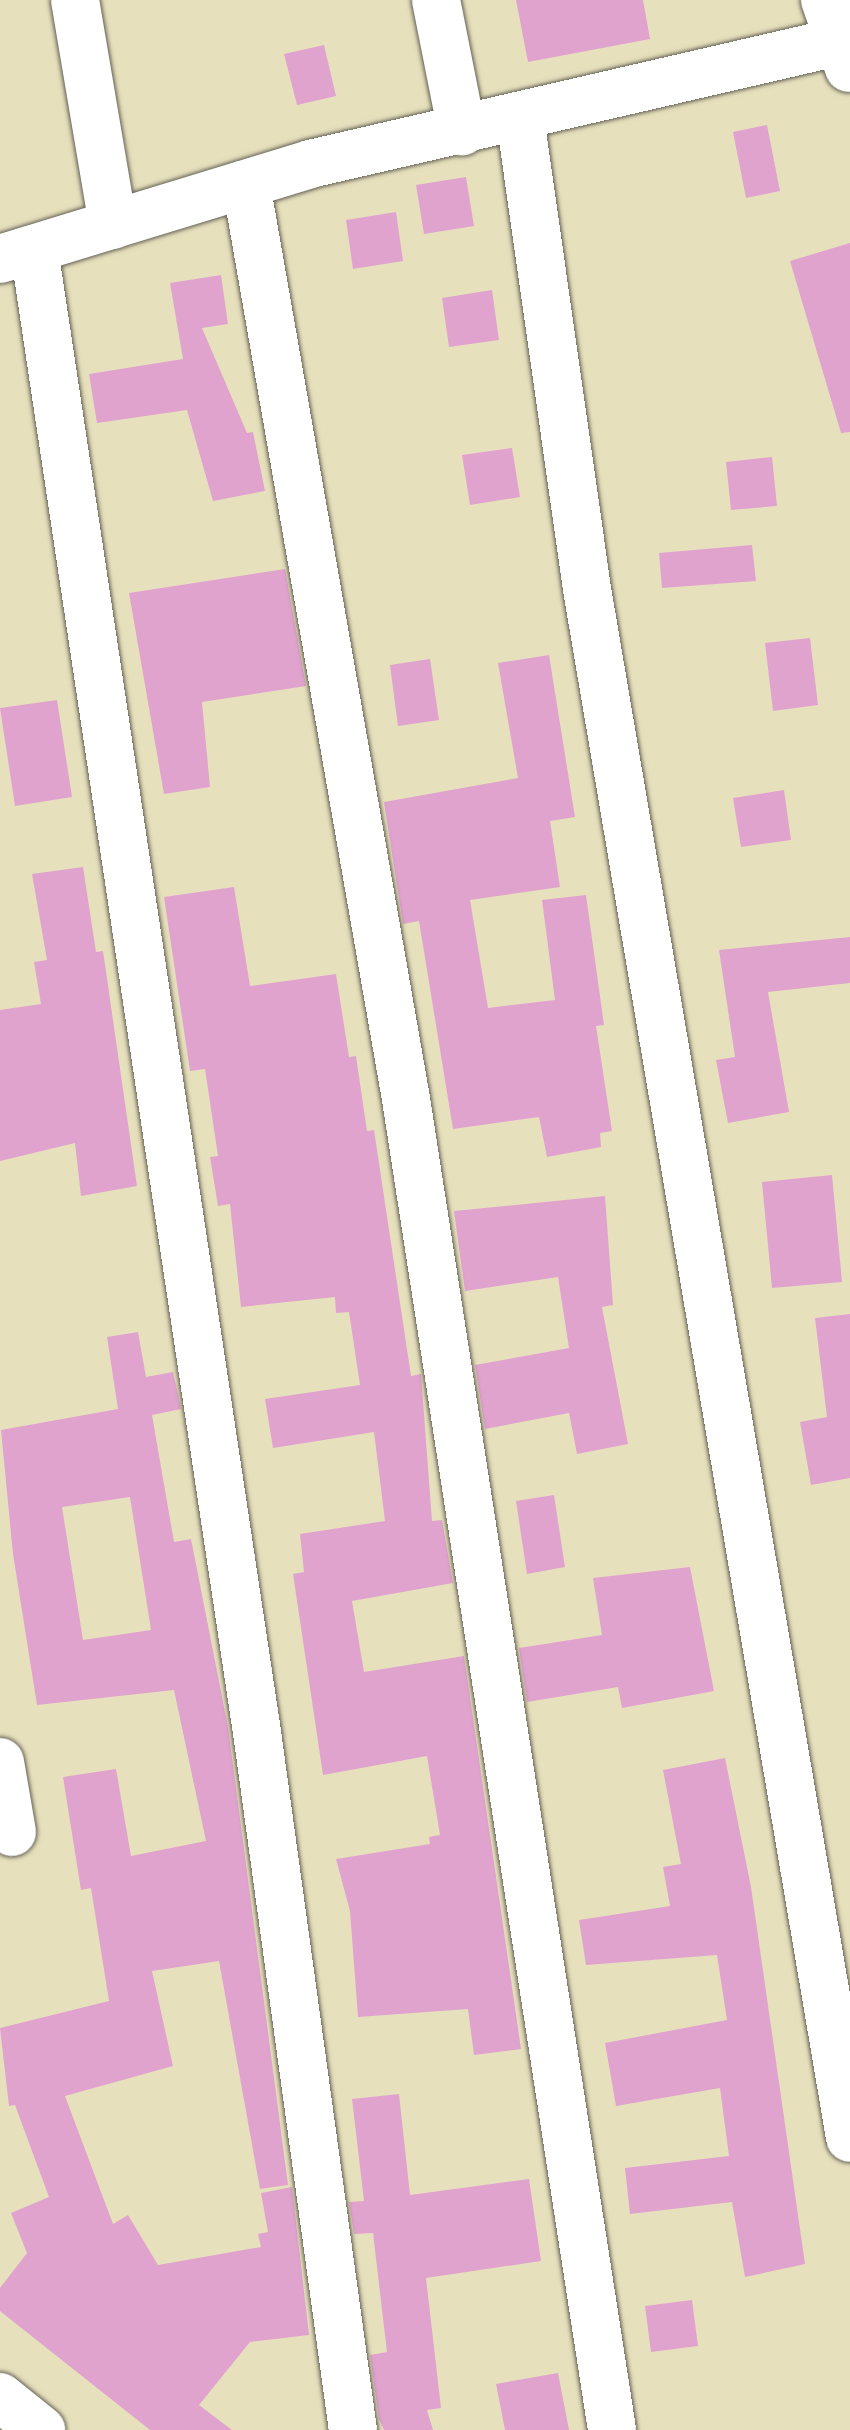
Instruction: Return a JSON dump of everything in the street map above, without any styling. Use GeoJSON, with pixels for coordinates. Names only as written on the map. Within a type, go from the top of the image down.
{"type":"FeatureCollection","features":[{"type":"Feature","properties":{"kind":"street"},"geometry":{"type":"LineString","coordinates":[[74,0],[113,225]]}},
{"type":"Feature","properties":{"kind":"street"},"geometry":{"type":"LineString","coordinates":[[436,0],[462,130]]}},
{"type":"Feature","properties":{"kind":"street"},"geometry":{"type":"LineString","coordinates":[[353,2430],[256,1725],[17,254],[246,184],[841,38]]}},
{"type":"Feature","properties":{"kind":"street"},"geometry":{"type":"LineString","coordinates":[[520,118],[587,589],[691,1170],[850,2138]]}},
{"type":"Feature","properties":{"kind":"street"},"geometry":{"type":"LineString","coordinates":[[246,184],[396,1043],[612,2430]]}},
{"type":"Feature","properties":{"kind":"street"},"geometry":{"type":"LineString","coordinates":[[0,1762],[12,1832]]}},
{"type":"Feature","properties":{"kind":"street"},"geometry":{"type":"LineString","coordinates":[[0,2397],[40,2430]]}},
{"type":"Feature","properties":{"kind":"building"},"geometry":{"type":"Polygon","coordinates":[[[516,0],[643,0],[650,39],[528,62],[516,0]]]}},
{"type":"Feature","properties":{"kind":"building"},"geometry":{"type":"Polygon","coordinates":[[[324,45],[336,96],[297,105],[284,54],[324,45]]]}},
{"type":"Feature","properties":{"kind":"building"},"geometry":{"type":"Polygon","coordinates":[[[767,125],[780,191],[746,198],[733,132],[767,125]]]}},
{"type":"Feature","properties":{"kind":"building"},"geometry":{"type":"Polygon","coordinates":[[[466,177],[474,226],[424,234],[416,185],[466,177]]]}},
{"type":"Feature","properties":{"kind":"building"},"geometry":{"type":"Polygon","coordinates":[[[396,212],[403,261],[353,269],[346,220],[396,212]]]}},
{"type":"Feature","properties":{"kind":"building"},"geometry":{"type":"Polygon","coordinates":[[[850,243],[850,432],[841,433],[790,261],[850,243]]]}},
{"type":"Feature","properties":{"kind":"building"},"geometry":{"type":"Polygon","coordinates":[[[221,275],[228,324],[202,328],[247,433],[253,432],[265,491],[213,501],[187,410],[97,423],[89,374],[183,359],[170,283],[221,275]]]}},
{"type":"Feature","properties":{"kind":"building"},"geometry":{"type":"Polygon","coordinates":[[[492,290],[499,340],[449,347],[442,298],[492,290]]]}},
{"type":"Feature","properties":{"kind":"building"},"geometry":{"type":"Polygon","coordinates":[[[512,448],[520,497],[470,505],[462,455],[512,448]]]}},
{"type":"Feature","properties":{"kind":"building"},"geometry":{"type":"Polygon","coordinates":[[[772,457],[777,506],[731,510],[726,462],[772,457]]]}},
{"type":"Feature","properties":{"kind":"building"},"geometry":{"type":"Polygon","coordinates":[[[752,545],[756,581],[662,588],[659,553],[752,545]]]}},
{"type":"Feature","properties":{"kind":"building"},"geometry":{"type":"Polygon","coordinates":[[[285,569],[306,686],[202,702],[210,787],[164,794],[129,593],[285,569]]]}},
{"type":"Feature","properties":{"kind":"building"},"geometry":{"type":"Polygon","coordinates":[[[810,638],[818,705],[773,711],[765,643],[810,638]]]}},
{"type":"Feature","properties":{"kind":"building"},"geometry":{"type":"Polygon","coordinates":[[[549,655],[575,817],[550,821],[560,887],[470,900],[488,1008],[555,1000],[542,900],[586,895],[604,1025],[596,1026],[612,1131],[600,1133],[601,1147],[547,1157],[539,1117],[453,1129],[419,921],[403,924],[384,802],[518,778],[498,663],[549,655]]]}},
{"type":"Feature","properties":{"kind":"building"},"geometry":{"type":"Polygon","coordinates":[[[430,659],[439,720],[398,726],[390,665],[430,659]]]}},
{"type":"Feature","properties":{"kind":"building"},"geometry":{"type":"Polygon","coordinates":[[[57,700],[72,797],[15,806],[0,708],[57,700]]]}},
{"type":"Feature","properties":{"kind":"building"},"geometry":{"type":"Polygon","coordinates":[[[784,790],[791,840],[741,847],[733,798],[784,790]]]}},
{"type":"Feature","properties":{"kind":"building"},"geometry":{"type":"Polygon","coordinates":[[[83,867],[96,952],[103,951],[137,1186],[81,1196],[75,1143],[0,1161],[0,1010],[41,1004],[34,962],[47,960],[32,874],[83,867]]]}},
{"type":"Feature","properties":{"kind":"building"},"geometry":{"type":"Polygon","coordinates":[[[234,887],[250,986],[336,974],[349,1057],[356,1056],[367,1131],[374,1130],[411,1376],[421,1374],[432,1521],[442,1520],[453,1583],[352,1601],[364,1672],[464,1656],[521,2049],[474,2055],[468,2009],[358,2017],[350,1911],[336,1859],[430,1844],[429,1837],[440,1835],[427,1756],[323,1775],[293,1574],[304,1572],[300,1534],[385,1521],[374,1432],[273,1448],[265,1399],[360,1385],[349,1312],[336,1313],[335,1297],[241,1307],[230,1204],[218,1206],[210,1157],[218,1156],[205,1069],[190,1071],[164,897],[234,887]]]}},
{"type":"Feature","properties":{"kind":"building"},"geometry":{"type":"Polygon","coordinates":[[[850,937],[850,983],[768,992],[789,1112],[728,1123],[716,1060],[735,1057],[719,950],[850,937]]]}},
{"type":"Feature","properties":{"kind":"building"},"geometry":{"type":"Polygon","coordinates":[[[832,1175],[842,1282],[772,1288],[762,1182],[832,1175]]]}},
{"type":"Feature","properties":{"kind":"building"},"geometry":{"type":"Polygon","coordinates":[[[605,1196],[613,1305],[602,1307],[628,1444],[577,1454],[569,1413],[485,1429],[475,1365],[569,1348],[558,1277],[465,1291],[454,1211],[605,1196]]]}},
{"type":"Feature","properties":{"kind":"building"},"geometry":{"type":"Polygon","coordinates":[[[850,1314],[850,1478],[811,1485],[800,1422],[827,1417],[815,1318],[850,1314]]]}},
{"type":"Feature","properties":{"kind":"building"},"geometry":{"type":"Polygon","coordinates":[[[138,1332],[146,1377],[173,1372],[180,1403],[181,1409],[152,1415],[174,1542],[191,1539],[228,1727],[288,2185],[260,2189],[219,1961],[152,1971],[173,2066],[65,2096],[113,2224],[128,2215],[158,2265],[261,2247],[258,2234],[268,2232],[261,2193],[292,2187],[309,2335],[250,2342],[199,2405],[232,2430],[150,2430],[0,2311],[0,2288],[27,2253],[11,2213],[49,2197],[15,2105],[9,2106],[0,2028],[109,2001],[91,1888],[81,1890],[63,1777],[116,1769],[131,1856],[206,1841],[174,1690],[37,1705],[13,1554],[1,1430],[118,1409],[107,1337],[138,1332]],[[130,1497],[62,1507],[83,1640],[151,1630],[130,1497]]]}},
{"type":"Feature","properties":{"kind":"building"},"geometry":{"type":"Polygon","coordinates":[[[554,1495],[565,1567],[527,1574],[516,1501],[554,1495]]]}},
{"type":"Feature","properties":{"kind":"building"},"geometry":{"type":"Polygon","coordinates":[[[690,1567],[714,1691],[622,1708],[618,1687],[527,1702],[519,1648],[602,1635],[593,1578],[690,1567]]]}},
{"type":"Feature","properties":{"kind":"building"},"geometry":{"type":"Polygon","coordinates":[[[725,1758],[751,1887],[805,2264],[745,2277],[732,2202],[630,2214],[625,2168],[729,2156],[720,2088],[616,2106],[605,2043],[727,2020],[717,1955],[586,1965],[579,1920],[670,1906],[663,1867],[681,1864],[663,1770],[725,1758]]]}},
{"type":"Feature","properties":{"kind":"building"},"geometry":{"type":"Polygon","coordinates":[[[399,2094],[410,2195],[529,2179],[541,2261],[426,2278],[441,2408],[427,2410],[433,2430],[384,2430],[379,2419],[370,2355],[387,2352],[373,2233],[354,2234],[349,2202],[364,2201],[352,2099],[399,2094]]]}},
{"type":"Feature","properties":{"kind":"building"},"geometry":{"type":"Polygon","coordinates":[[[692,2300],[698,2346],[651,2352],[645,2306],[692,2300]]]}},
{"type":"Feature","properties":{"kind":"building"},"geometry":{"type":"Polygon","coordinates":[[[558,2373],[569,2430],[505,2430],[496,2384],[558,2373]]]}}]}
